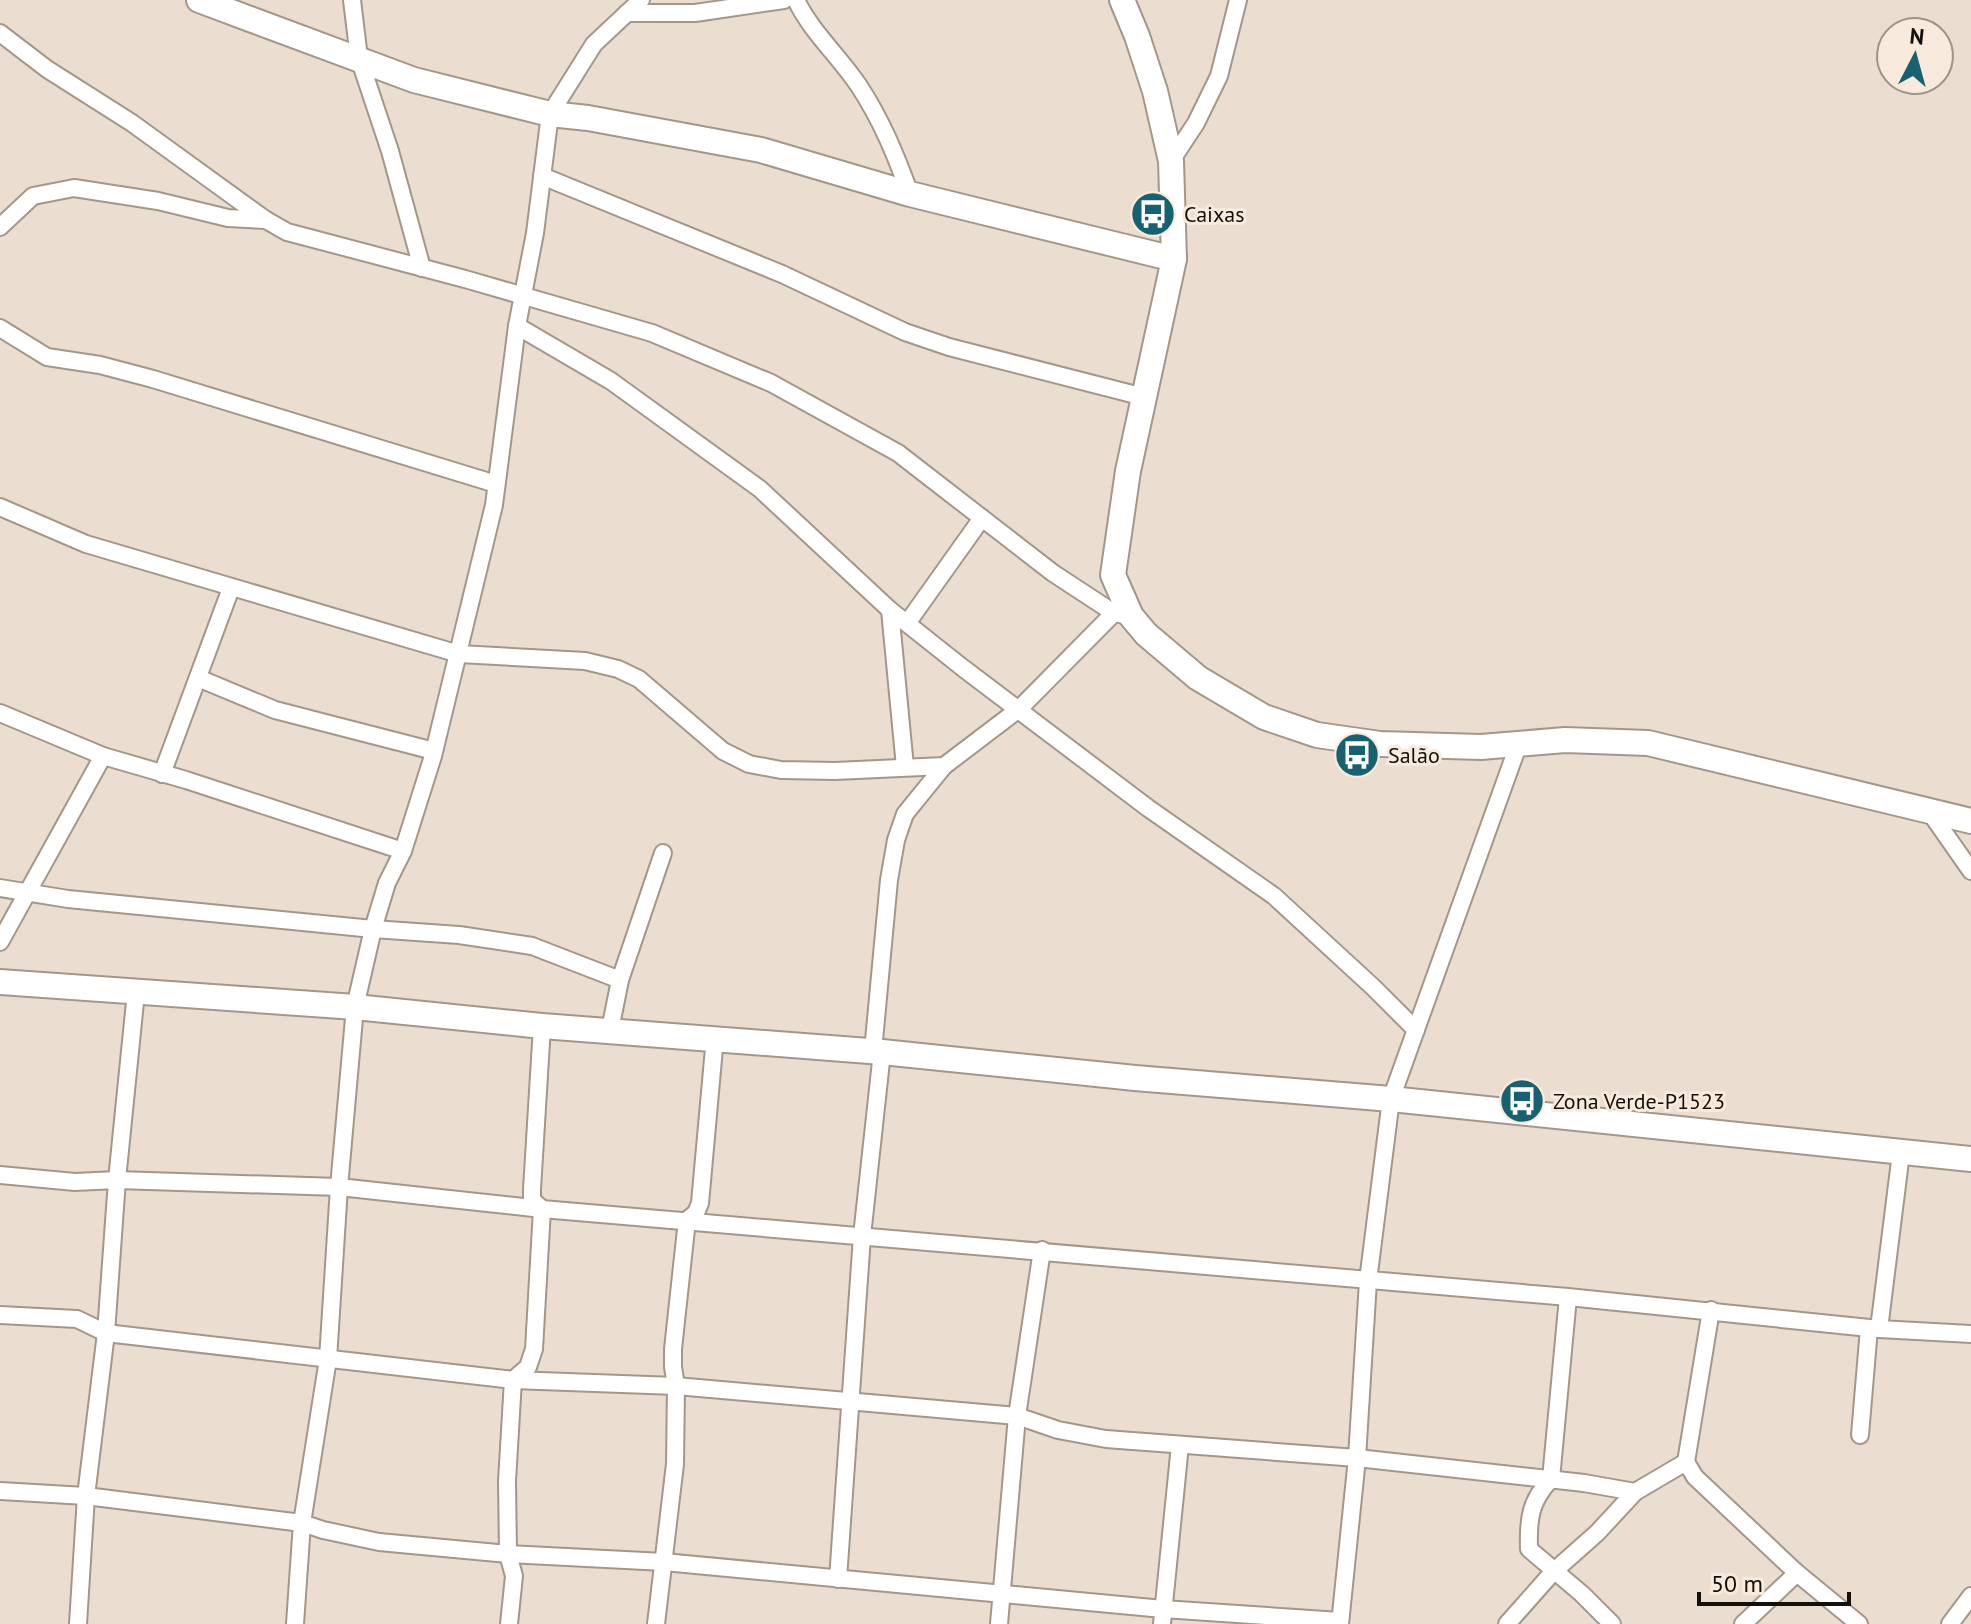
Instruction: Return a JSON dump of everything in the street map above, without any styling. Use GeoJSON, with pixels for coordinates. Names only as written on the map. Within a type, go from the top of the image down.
{"type":"FeatureCollection","features":[{"type":"Feature","properties":{"kind":"street"},"geometry":{"type":"LineString","coordinates":[[199,0],[414,80],[550,114],[588,118],[761,150],[910,194],[1174,259]]}},
{"type":"Feature","properties":{"kind":"street"},"geometry":{"type":"LineString","coordinates":[[352,0],[359,58],[390,151],[422,268]]}},
{"type":"Feature","properties":{"kind":"street"},"geometry":{"type":"LineString","coordinates":[[295,1624],[302,1523],[328,1359],[355,1007],[373,929],[387,883],[403,851],[434,751],[459,654],[496,484],[550,114],[594,44],[641,0]]}},
{"type":"Feature","properties":{"kind":"street"},"geometry":{"type":"LineString","coordinates":[[627,13],[695,13],[784,0]]}},
{"type":"Feature","properties":{"kind":"street"},"geometry":{"type":"LineString","coordinates":[[796,0],[815,32],[858,84],[887,134],[910,194]]}},
{"type":"Feature","properties":{"kind":"street"},"geometry":{"type":"LineString","coordinates":[[1122,0],[1155,91],[1171,161],[1174,259],[1128,471],[1113,575],[1122,615]]}},
{"type":"Feature","properties":{"kind":"street"},"geometry":{"type":"LineString","coordinates":[[1171,161],[1196,123],[1219,76],[1238,0]]}},
{"type":"Feature","properties":{"kind":"street"},"geometry":{"type":"LineString","coordinates":[[0,33],[47,69],[132,123],[287,232],[652,333],[771,383],[898,453],[1053,573],[1122,615],[1198,678],[1264,717],[1317,735],[1380,744],[1481,747],[1565,740],[1648,743],[1971,821]]}},
{"type":"Feature","properties":{"kind":"street"},"geometry":{"type":"LineString","coordinates":[[542,176],[782,274],[905,332],[949,347],[1144,397]]}},
{"type":"Feature","properties":{"kind":"street"},"geometry":{"type":"LineString","coordinates":[[0,227],[33,196],[74,188],[158,201],[228,218],[266,220]]}},
{"type":"Feature","properties":{"kind":"street"},"geometry":{"type":"LineString","coordinates":[[517,326],[611,381],[760,489],[890,610],[963,668],[1148,808],[1274,896],[1416,1030]]}},
{"type":"Feature","properties":{"kind":"street"},"geometry":{"type":"LineString","coordinates":[[0,328],[47,357],[100,365],[153,379],[496,484]]}},
{"type":"Feature","properties":{"kind":"street"},"geometry":{"type":"LineString","coordinates":[[0,507],[86,544],[459,654],[572,659],[618,669],[639,679],[723,751],[749,764],[781,770],[835,771],[944,766]]}},
{"type":"Feature","properties":{"kind":"street"},"geometry":{"type":"LineString","coordinates":[[908,622],[982,518]]}},
{"type":"Feature","properties":{"kind":"street"},"geometry":{"type":"LineString","coordinates":[[162,774],[231,588]]}},
{"type":"Feature","properties":{"kind":"street"},"geometry":{"type":"LineString","coordinates":[[890,610],[905,767]]}},
{"type":"Feature","properties":{"kind":"street"},"geometry":{"type":"LineString","coordinates":[[838,1579],[862,1236],[896,840],[905,814],[944,766],[1019,709],[1122,615]]}},
{"type":"Feature","properties":{"kind":"street"},"geometry":{"type":"LineString","coordinates":[[198,678],[275,710],[434,751]]}},
{"type":"Feature","properties":{"kind":"street"},"geometry":{"type":"LineString","coordinates":[[0,713],[103,756],[403,851]]}},
{"type":"Feature","properties":{"kind":"street"},"geometry":{"type":"LineString","coordinates":[[0,1491],[86,1496],[302,1523],[379,1542],[508,1554],[664,1562],[1003,1595],[1163,1617],[1340,1622],[1357,1458],[1368,1281],[1391,1099],[1519,743]]}},
{"type":"Feature","properties":{"kind":"street"},"geometry":{"type":"LineString","coordinates":[[0,942],[103,756]]}},
{"type":"Feature","properties":{"kind":"street"},"geometry":{"type":"LineString","coordinates":[[1929,811],[1971,871]]}},
{"type":"Feature","properties":{"kind":"street"},"geometry":{"type":"LineString","coordinates":[[610,1030],[620,980],[663,853]]}},
{"type":"Feature","properties":{"kind":"street"},"geometry":{"type":"LineString","coordinates":[[0,888],[373,929],[459,935],[532,946],[620,980]]}},
{"type":"Feature","properties":{"kind":"street"},"geometry":{"type":"LineString","coordinates":[[0,982],[355,1007],[542,1026],[878,1051],[1135,1078],[1391,1099],[1971,1159]]}},
{"type":"Feature","properties":{"kind":"street"},"geometry":{"type":"LineString","coordinates":[[78,1624],[86,1496],[106,1333],[117,1180],[136,992]]}},
{"type":"Feature","properties":{"kind":"street"},"geometry":{"type":"LineString","coordinates":[[542,1026],[532,1189],[532,1200],[542,1209]]}},
{"type":"Feature","properties":{"kind":"street"},"geometry":{"type":"LineString","coordinates":[[656,1624],[675,1464],[673,1349],[687,1220],[696,1213],[700,1203],[715,1037]]}},
{"type":"Feature","properties":{"kind":"street"},"geometry":{"type":"LineString","coordinates":[[1860,1435],[1901,1153]]}},
{"type":"Feature","properties":{"kind":"street"},"geometry":{"type":"LineString","coordinates":[[0,1175],[75,1182],[117,1180],[339,1187],[542,1209],[1042,1250],[1711,1310],[1874,1328],[1971,1334]]}},
{"type":"Feature","properties":{"kind":"street"},"geometry":{"type":"LineString","coordinates":[[509,1624],[514,1576],[508,1554],[507,1481],[513,1380],[528,1367],[534,1349],[542,1209]]}},
{"type":"Feature","properties":{"kind":"street"},"geometry":{"type":"LineString","coordinates":[[999,1624],[1017,1416],[1042,1250]]}},
{"type":"Feature","properties":{"kind":"street"},"geometry":{"type":"LineString","coordinates":[[1568,1297],[1551,1479],[1538,1492],[1531,1509],[1529,1549],[1612,1624]]}},
{"type":"Feature","properties":{"kind":"street"},"geometry":{"type":"LineString","coordinates":[[1711,1310],[1686,1462],[1695,1477],[1797,1573],[1859,1624]]}},
{"type":"Feature","properties":{"kind":"street"},"geometry":{"type":"LineString","coordinates":[[0,1315],[77,1319],[106,1333],[513,1380],[676,1386],[1017,1416],[1058,1430],[1106,1439],[1357,1458],[1551,1479],[1635,1492]]}},
{"type":"Feature","properties":{"kind":"street"},"geometry":{"type":"LineString","coordinates":[[1163,1617],[1180,1445]]}},
{"type":"Feature","properties":{"kind":"street"},"geometry":{"type":"LineString","coordinates":[[1507,1624],[1553,1572],[1597,1533],[1635,1492],[1686,1462]]}},
{"type":"Feature","properties":{"kind":"street"},"geometry":{"type":"LineString","coordinates":[[1743,1624],[1797,1573]]}},
{"type":"Feature","properties":{"kind":"street"},"geometry":{"type":"LineString","coordinates":[[1950,1624],[1971,1596]]}},
{"type":"Feature","properties":{"kind":"place","name":"Caixas"},"geometry":{"type":"Point","coordinates":[1153,214]}},
{"type":"Feature","properties":{"kind":"place","name":"Salão"},"geometry":{"type":"Point","coordinates":[1357,755]}},
{"type":"Feature","properties":{"kind":"place","name":"Zona Verde-P1523"},"geometry":{"type":"Point","coordinates":[1522,1101]}}]}
